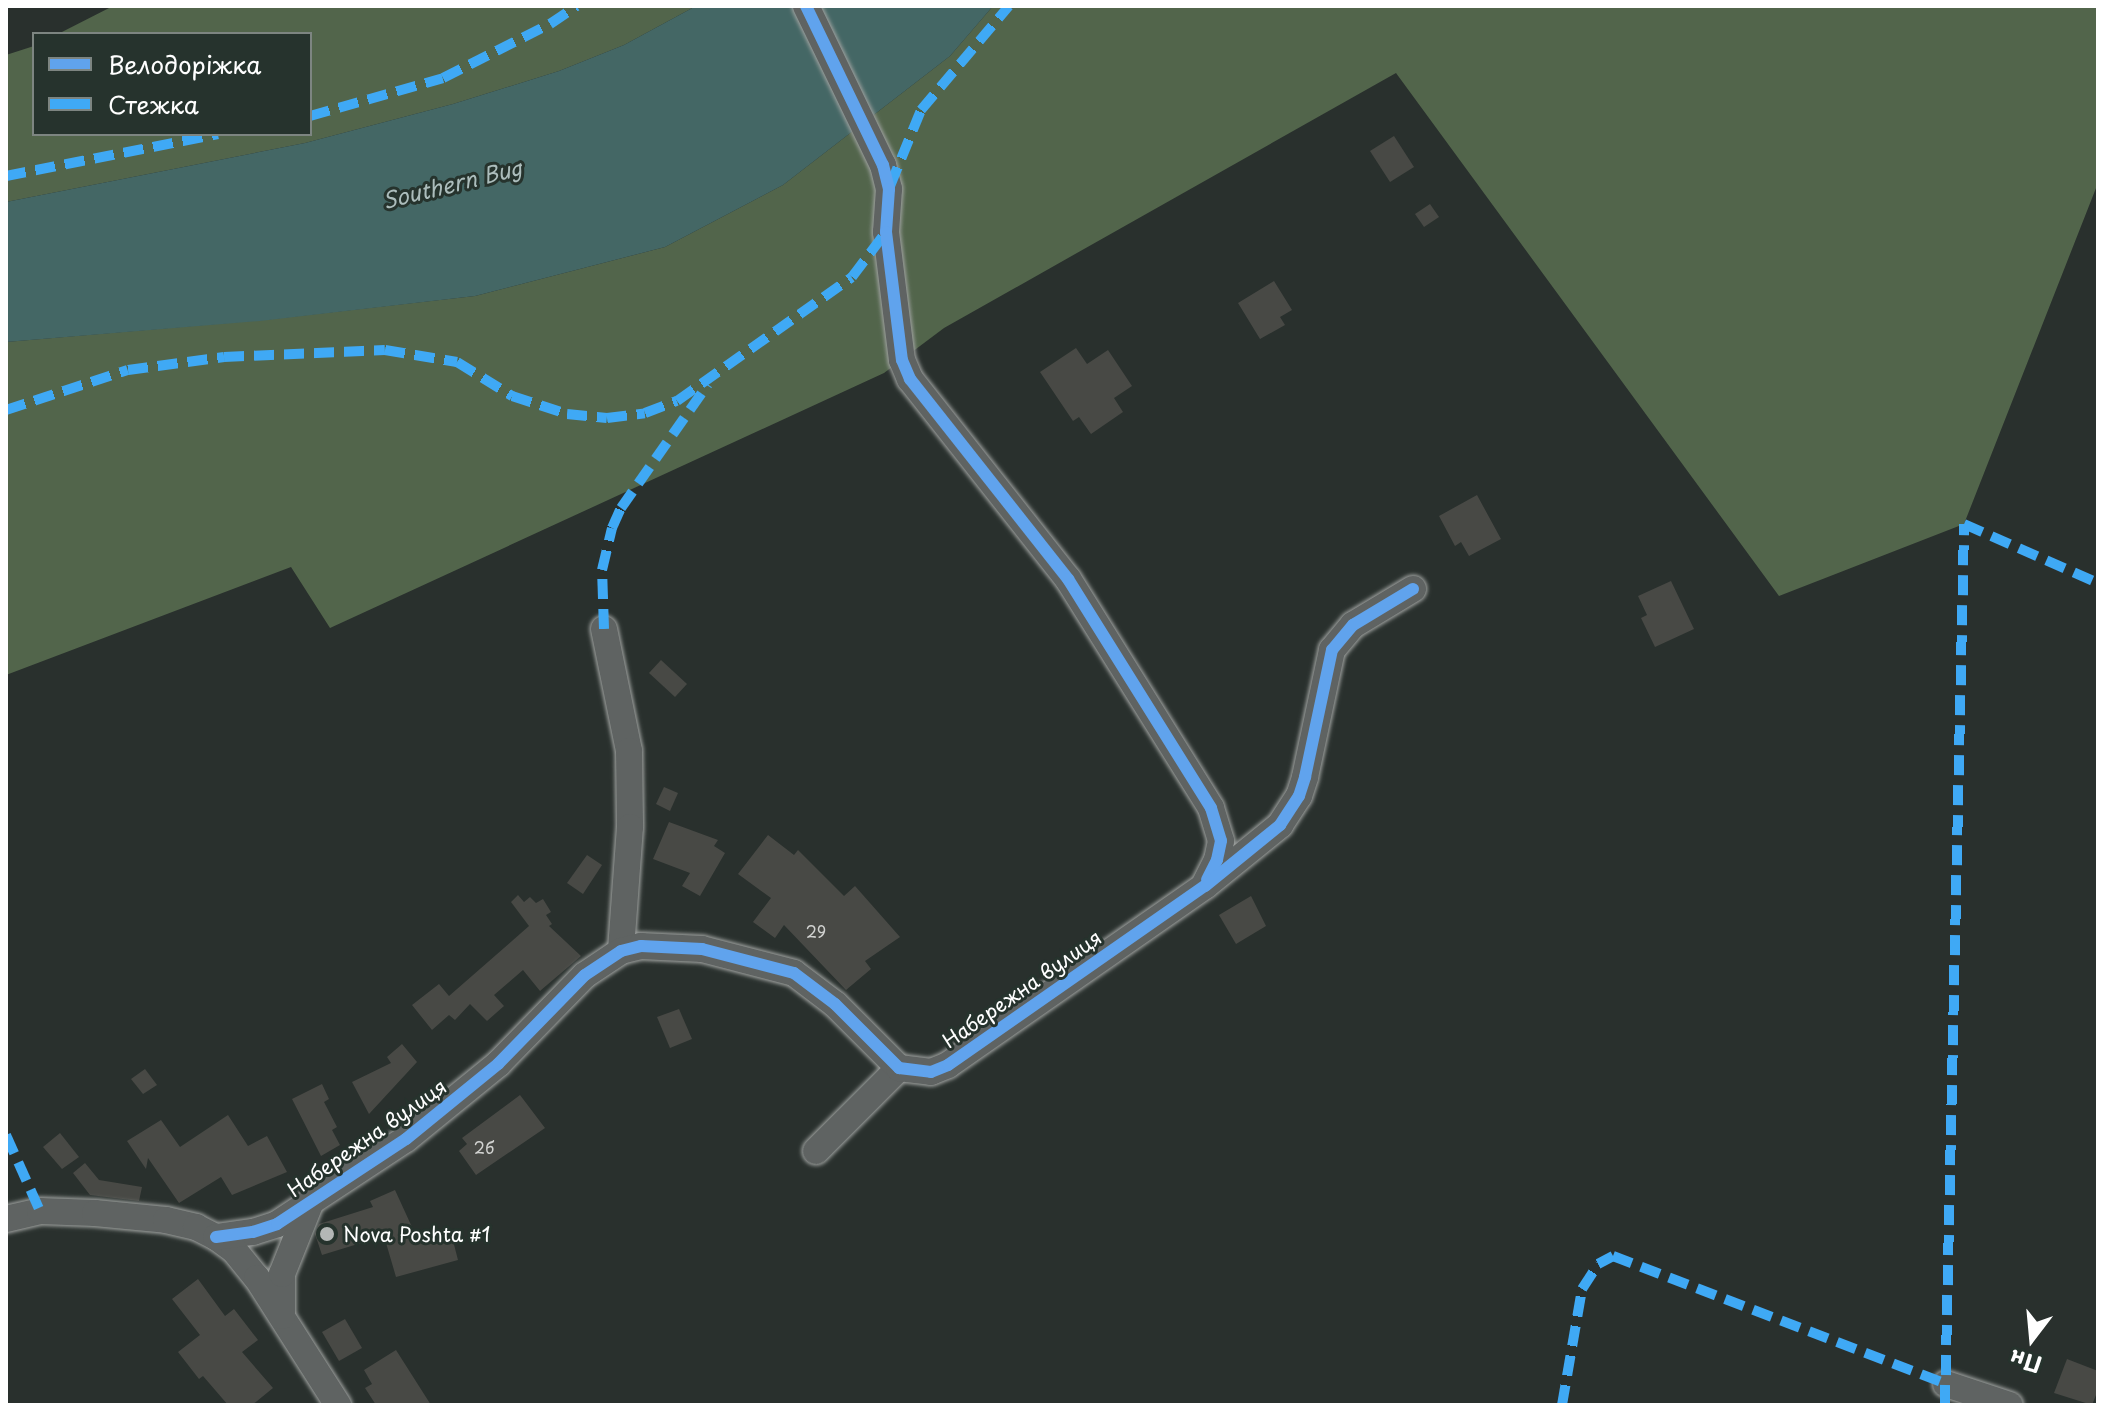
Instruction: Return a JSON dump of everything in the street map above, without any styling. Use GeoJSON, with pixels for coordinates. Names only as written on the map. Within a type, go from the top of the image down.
{"type":"FeatureCollection","features":[{"type":"Feature","properties":{"kind":"street"},"geometry":{"type":"LineString","coordinates":[[806,6],[883,165],[889,189],[886,232],[900,345],[910,379],[1068,579],[1211,808],[1221,841],[1217,860],[1205,886]]}},
{"type":"Feature","properties":{"kind":"street","name":"Набережна вулиця"},"geometry":{"type":"LineString","coordinates":[[216,1237],[265,1229],[310,1204],[447,1109],[522,1041],[585,975],[621,951],[641,946],[682,945],[735,955],[794,973],[835,1004],[899,1068],[931,1072],[948,1065],[1205,886],[1280,825],[1295,803],[1305,777],[1332,650],[1353,625],[1413,589]]}},
{"type":"Feature","properties":{"kind":"street"},"geometry":{"type":"LineString","coordinates":[[604,629],[629,751],[630,827],[621,951]]}},
{"type":"Feature","properties":{"kind":"street"},"geometry":{"type":"LineString","coordinates":[[816,1151],[899,1068]]}},
{"type":"Feature","properties":{"kind":"street"},"geometry":{"type":"LineString","coordinates":[[282,1316],[282,1274],[310,1204]]}},
{"type":"Feature","properties":{"kind":"street"},"geometry":{"type":"LineString","coordinates":[[6,1219],[40,1211],[95,1213],[166,1220],[196,1227],[216,1237],[245,1262],[338,1405]]}},
{"type":"Feature","properties":{"kind":"street"},"geometry":{"type":"LineString","coordinates":[[1946,1384],[2010,1405]]}},
{"type":"Feature","properties":{"kind":"green space"},"geometry":{"type":"Polygon","coordinates":[[[113,6],[696,6],[624,45],[559,71],[453,104],[305,143],[6,202],[6,55],[32,47],[32,136],[312,136],[312,32],[62,32],[113,6]]]}},
{"type":"Feature","properties":{"kind":"green space"},"geometry":{"type":"Polygon","coordinates":[[[993,6],[2098,6],[2098,183],[1964,524],[1779,596],[1396,73],[944,328],[884,373],[330,628],[291,567],[6,675],[6,342],[263,320],[475,296],[665,247],[783,185],[950,56],[993,6]]]}},
{"type":"Feature","properties":{"kind":"water","name":"Southern Bug"},"geometry":{"type":"Polygon","coordinates":[[[696,6],[993,6],[950,56],[783,185],[665,247],[475,296],[260,321],[6,342],[6,202],[305,143],[453,104],[559,71],[624,45],[696,6]]]}},
{"type":"Feature","properties":{"kind":"building"},"geometry":{"type":"Polygon","coordinates":[[[1394,136],[1414,167],[1390,182],[1370,151],[1394,136]]]}},
{"type":"Feature","properties":{"kind":"building"},"geometry":{"type":"Polygon","coordinates":[[[1430,204],[1439,217],[1424,227],[1415,214],[1430,204]]]}},
{"type":"Feature","properties":{"kind":"building"},"geometry":{"type":"Polygon","coordinates":[[[1274,281],[1292,310],[1280,317],[1285,325],[1260,339],[1238,303],[1274,281]]]}},
{"type":"Feature","properties":{"kind":"building"},"geometry":{"type":"Polygon","coordinates":[[[1076,348],[1087,364],[1108,350],[1132,386],[1114,398],[1123,412],[1091,434],[1079,417],[1073,421],[1040,372],[1076,348]]]}},
{"type":"Feature","properties":{"kind":"building"},"geometry":{"type":"Polygon","coordinates":[[[1477,495],[1501,539],[1469,556],[1461,542],[1455,546],[1439,516],[1477,495]]]}},
{"type":"Feature","properties":{"kind":"building"},"geometry":{"type":"Polygon","coordinates":[[[1671,581],[1694,629],[1655,647],[1641,618],[1647,615],[1638,596],[1671,581]]]}},
{"type":"Feature","properties":{"kind":"building"},"geometry":{"type":"Polygon","coordinates":[[[661,660],[687,684],[675,697],[649,673],[661,660]]]}},
{"type":"Feature","properties":{"kind":"building"},"geometry":{"type":"Polygon","coordinates":[[[664,787],[678,793],[670,811],[656,804],[664,787]]]}},
{"type":"Feature","properties":{"kind":"building"},"geometry":{"type":"Polygon","coordinates":[[[669,822],[718,840],[714,846],[725,853],[700,896],[682,886],[690,873],[653,859],[669,822]]]}},
{"type":"Feature","properties":{"kind":"building"},"geometry":{"type":"Polygon","coordinates":[[[768,835],[794,855],[798,850],[844,896],[855,886],[900,937],[865,961],[871,969],[846,990],[784,925],[775,938],[753,922],[771,898],[738,874],[768,835]]]}},
{"type":"Feature","properties":{"kind":"building"},"geometry":{"type":"Polygon","coordinates":[[[587,855],[602,865],[583,894],[567,883],[587,855]]]}},
{"type":"Feature","properties":{"kind":"building"},"geometry":{"type":"Polygon","coordinates":[[[518,895],[524,902],[530,897],[536,903],[543,899],[551,912],[546,915],[552,924],[549,926],[581,956],[540,991],[523,970],[494,995],[504,1006],[487,1021],[470,1004],[455,1020],[449,1015],[432,1030],[412,1005],[439,984],[449,996],[529,926],[511,902],[518,895]]]}},
{"type":"Feature","properties":{"kind":"building"},"geometry":{"type":"Polygon","coordinates":[[[1251,896],[1266,926],[1236,944],[1219,915],[1251,896]]]}},
{"type":"Feature","properties":{"kind":"building"},"geometry":{"type":"Polygon","coordinates":[[[679,1009],[692,1039],[670,1048],[657,1017],[679,1009]]]}},
{"type":"Feature","properties":{"kind":"building"},"geometry":{"type":"Polygon","coordinates":[[[402,1044],[417,1062],[369,1114],[352,1082],[391,1063],[387,1057],[402,1044]]]}},
{"type":"Feature","properties":{"kind":"building"},"geometry":{"type":"Polygon","coordinates":[[[145,1069],[157,1085],[143,1094],[131,1079],[145,1069]]]}},
{"type":"Feature","properties":{"kind":"building"},"geometry":{"type":"Polygon","coordinates":[[[322,1084],[329,1099],[324,1102],[337,1127],[332,1130],[340,1145],[321,1156],[292,1099],[322,1084]]]}},
{"type":"Feature","properties":{"kind":"building"},"geometry":{"type":"Polygon","coordinates":[[[520,1095],[545,1128],[476,1175],[459,1151],[467,1144],[462,1138],[520,1095]]]}},
{"type":"Feature","properties":{"kind":"building"},"geometry":{"type":"Polygon","coordinates":[[[228,1115],[248,1146],[267,1136],[287,1172],[232,1195],[221,1177],[179,1203],[148,1158],[146,1169],[127,1141],[161,1120],[180,1147],[228,1115]]]}},
{"type":"Feature","properties":{"kind":"building"},"geometry":{"type":"Polygon","coordinates":[[[60,1133],[79,1157],[62,1169],[43,1147],[60,1133]]]}},
{"type":"Feature","properties":{"kind":"building"},"geometry":{"type":"Polygon","coordinates":[[[85,1163],[99,1180],[142,1187],[139,1201],[90,1195],[73,1173],[85,1163]]]}},
{"type":"Feature","properties":{"kind":"building"},"geometry":{"type":"Polygon","coordinates":[[[395,1190],[417,1238],[450,1229],[458,1260],[396,1277],[384,1236],[322,1255],[315,1234],[319,1224],[373,1207],[370,1201],[395,1190]]]}},
{"type":"Feature","properties":{"kind":"building"},"geometry":{"type":"Polygon","coordinates":[[[198,1279],[225,1316],[234,1309],[258,1340],[242,1352],[273,1388],[252,1405],[228,1405],[203,1376],[199,1379],[178,1352],[200,1335],[172,1299],[198,1279]]]}},
{"type":"Feature","properties":{"kind":"building"},"geometry":{"type":"Polygon","coordinates":[[[345,1319],[362,1348],[339,1361],[322,1332],[345,1319]]]}},
{"type":"Feature","properties":{"kind":"building"},"geometry":{"type":"Polygon","coordinates":[[[396,1350],[431,1405],[376,1405],[365,1388],[372,1384],[364,1370],[396,1350]]]}},
{"type":"Feature","properties":{"kind":"building"},"geometry":{"type":"Polygon","coordinates":[[[2067,1359],[2098,1371],[2098,1390],[2092,1405],[2054,1393],[2067,1359]]]}},
{"type":"Feature","properties":{"kind":"marked path"},"geometry":{"type":"LineString","coordinates":[[312,115],[443,78],[550,24],[577,6]]}},
{"type":"Feature","properties":{"kind":"marked path"},"geometry":{"type":"LineString","coordinates":[[890,186],[921,110],[1009,6]]}},
{"type":"Feature","properties":{"kind":"marked path"},"geometry":{"type":"LineString","coordinates":[[6,176],[208,136]]}},
{"type":"Feature","properties":{"kind":"marked path"},"geometry":{"type":"LineString","coordinates":[[6,410],[128,370],[224,357],[385,350],[457,362],[512,396],[567,414],[607,418],[645,413],[677,401],[852,277],[886,232]]}},
{"type":"Feature","properties":{"kind":"marked path"},"geometry":{"type":"LineString","coordinates":[[604,629],[602,570],[612,528],[621,508],[708,384]]}},
{"type":"Feature","properties":{"kind":"marked path"},"geometry":{"type":"LineString","coordinates":[[1945,1405],[1964,524],[2098,583]]}},
{"type":"Feature","properties":{"kind":"marked path"},"geometry":{"type":"LineString","coordinates":[[6,1135],[40,1211]]}},
{"type":"Feature","properties":{"kind":"marked path"},"geometry":{"type":"LineString","coordinates":[[1562,1405],[1582,1289],[1598,1264],[1613,1256],[1946,1384]]}},
{"type":"Feature","properties":{"kind":"cycle path"},"geometry":{"type":"LineString","coordinates":[[806,6],[883,165],[889,189],[886,232],[902,360],[910,379],[1068,579],[1211,808],[1221,841],[1217,860],[1207,880]]}},
{"type":"Feature","properties":{"kind":"cycle path"},"geometry":{"type":"LineString","coordinates":[[216,1237],[253,1232],[277,1224],[406,1139],[498,1064],[585,975],[621,951],[641,946],[702,949],[794,973],[835,1004],[899,1068],[931,1072],[948,1065],[1205,886],[1280,825],[1299,796],[1305,777],[1332,650],[1353,625],[1413,589]]}},
{"type":"Feature","properties":{"kind":"place","name":"Nova Poshta #1"},"geometry":{"type":"Point","coordinates":[327,1234]}}]}
